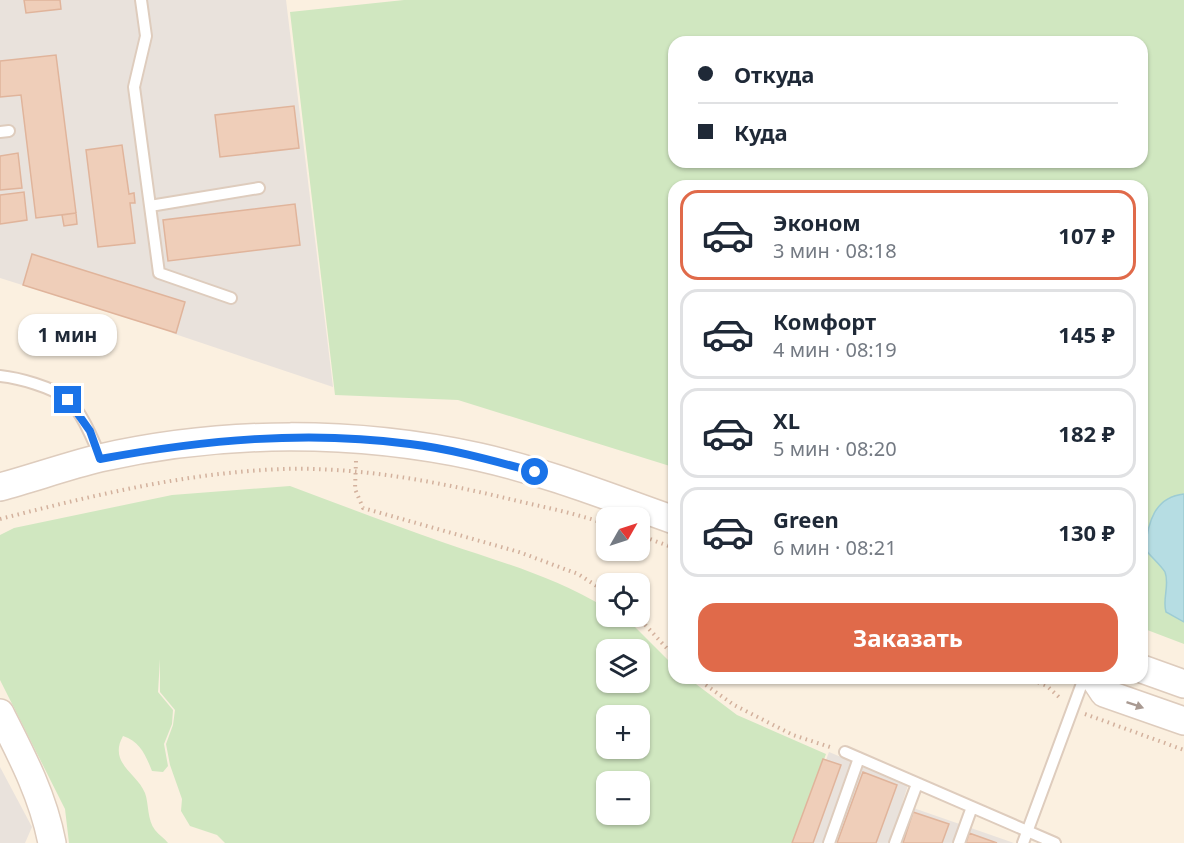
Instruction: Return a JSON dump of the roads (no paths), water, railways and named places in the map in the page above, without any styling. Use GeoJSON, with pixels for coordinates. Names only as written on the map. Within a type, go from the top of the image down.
{"type":"FeatureCollection","features":[{"type":"Feature","properties":{"kind":"street"},"geometry":{"type":"LineString","coordinates":[[0,487],[100,459],[171,446],[291,436],[359,439],[411,444],[480,457],[553,477],[668,518]]}},
{"type":"Feature","properties":{"kind":"street"},"geometry":{"type":"LineString","coordinates":[[1148,671],[1184,684]]}},
{"type":"Feature","properties":{"kind":"street"},"geometry":{"type":"LineString","coordinates":[[1098,684],[1104,693],[1184,721]]}},
{"type":"Feature","properties":{"kind":"street"},"geometry":{"type":"LineString","coordinates":[[0,713],[30,771],[47,816],[52,843]]}},
{"type":"Feature","properties":{"kind":"lane"},"geometry":{"type":"LineString","coordinates":[[141,0],[146,36],[134,87],[159,273],[231,298]]}},
{"type":"Feature","properties":{"kind":"lane"},"geometry":{"type":"LineString","coordinates":[[150,206],[259,188]]}},
{"type":"Feature","properties":{"kind":"lane"},"geometry":{"type":"LineString","coordinates":[[0,376],[42,387],[68,400],[90,431],[100,459]]}},
{"type":"Feature","properties":{"kind":"lane"},"geometry":{"type":"LineString","coordinates":[[1023,843],[1082,684]]}},
{"type":"Feature","properties":{"kind":"lane"},"geometry":{"type":"LineString","coordinates":[[846,752],[1056,843]]}},
{"type":"Feature","properties":{"kind":"lane"},"geometry":{"type":"LineString","coordinates":[[829,843],[859,758]]}},
{"type":"Feature","properties":{"kind":"lane"},"geometry":{"type":"LineString","coordinates":[[895,843],[917,784]]}},
{"type":"Feature","properties":{"kind":"lane"},"geometry":{"type":"LineString","coordinates":[[959,843],[972,807]]}},
{"type":"Feature","properties":{"kind":"water"},"geometry":{"type":"Polygon","coordinates":[[[1184,494],[1184,622],[1166,612],[1165,572],[1148,552],[1148,530],[1154,513],[1166,500],[1184,494]]]}}]}
